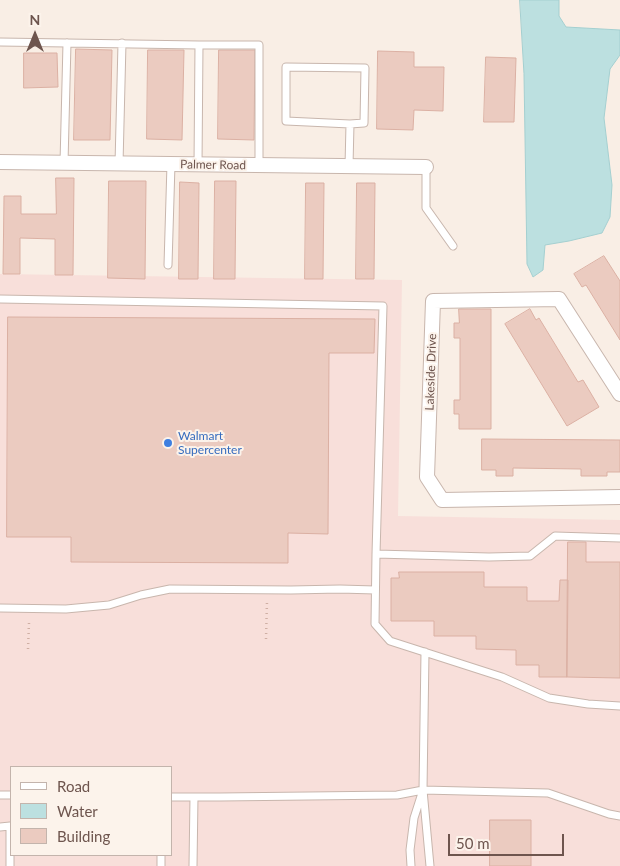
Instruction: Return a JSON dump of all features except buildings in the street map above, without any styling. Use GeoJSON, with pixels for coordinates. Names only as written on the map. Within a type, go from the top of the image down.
{"type":"FeatureCollection","features":[{"type":"Feature","properties":{"kind":"street","name":"Palmer Road"},"geometry":{"type":"LineString","coordinates":[[0,162],[426,167]]}},
{"type":"Feature","properties":{"kind":"street","name":"Lakeside Drive"},"geometry":{"type":"LineString","coordinates":[[620,394],[559,298],[433,301],[427,477],[442,500],[620,497]]}},
{"type":"Feature","properties":{"kind":"lane"},"geometry":{"type":"LineString","coordinates":[[0,42],[258,45],[260,165]]}},
{"type":"Feature","properties":{"kind":"lane"},"geometry":{"type":"LineString","coordinates":[[64,163],[67,43]]}},
{"type":"Feature","properties":{"kind":"lane"},"geometry":{"type":"LineString","coordinates":[[119,164],[122,44]]}},
{"type":"Feature","properties":{"kind":"lane"},"geometry":{"type":"LineString","coordinates":[[198,165],[199,45]]}},
{"type":"Feature","properties":{"kind":"lane"},"geometry":{"type":"LineString","coordinates":[[286,67],[365,68],[364,123],[350,124],[286,122],[286,67]]}},
{"type":"Feature","properties":{"kind":"lane"},"geometry":{"type":"LineString","coordinates":[[349,166],[350,124]]}},
{"type":"Feature","properties":{"kind":"lane"},"geometry":{"type":"LineString","coordinates":[[168,265],[171,164]]}},
{"type":"Feature","properties":{"kind":"lane"},"geometry":{"type":"LineString","coordinates":[[426,167],[426,208],[453,246]]}},
{"type":"Feature","properties":{"kind":"lane"},"geometry":{"type":"LineString","coordinates":[[0,299],[383,306],[375,624],[390,641],[502,677],[549,698],[588,704],[620,706]]}},
{"type":"Feature","properties":{"kind":"lane"},"geometry":{"type":"LineString","coordinates":[[376,554],[489,558],[530,556],[555,536],[620,538]]}},
{"type":"Feature","properties":{"kind":"lane"},"geometry":{"type":"LineString","coordinates":[[0,608],[66,609],[109,605],[141,595],[170,589],[375,590]]}},
{"type":"Feature","properties":{"kind":"lane"},"geometry":{"type":"LineString","coordinates":[[425,652],[423,790],[430,866]]}},
{"type":"Feature","properties":{"kind":"lane"},"geometry":{"type":"LineString","coordinates":[[410,866],[414,818],[423,790]]}},
{"type":"Feature","properties":{"kind":"lane"},"geometry":{"type":"LineString","coordinates":[[172,797],[391,795],[423,790],[548,793],[620,816]]}},
{"type":"Feature","properties":{"kind":"lane"},"geometry":{"type":"LineString","coordinates":[[193,866],[194,797]]}},
{"type":"Feature","properties":{"kind":"lane"},"geometry":{"type":"LineString","coordinates":[[0,826],[10,826],[10,866]]}},
{"type":"Feature","properties":{"kind":"path"},"geometry":{"type":"LineString","coordinates":[[266,639],[267,590]]}},
{"type":"Feature","properties":{"kind":"path"},"geometry":{"type":"LineString","coordinates":[[28,623],[28,649]]}},
{"type":"Feature","properties":{"kind":"shaded area"},"geometry":{"type":"Polygon","coordinates":[[[0,274],[402,280],[398,516],[620,520],[620,866],[0,866],[0,274]]]}},
{"type":"Feature","properties":{"kind":"water"},"geometry":{"type":"Polygon","coordinates":[[[520,0],[559,0],[559,16],[566,27],[620,30],[620,55],[610,69],[604,118],[612,185],[610,217],[602,233],[545,245],[543,270],[533,277],[527,264],[524,74],[520,0]]]}},
{"type":"Feature","properties":{"kind":"place","name":"Walmart Supercenter"},"geometry":{"type":"Point","coordinates":[168,443]}}]}
